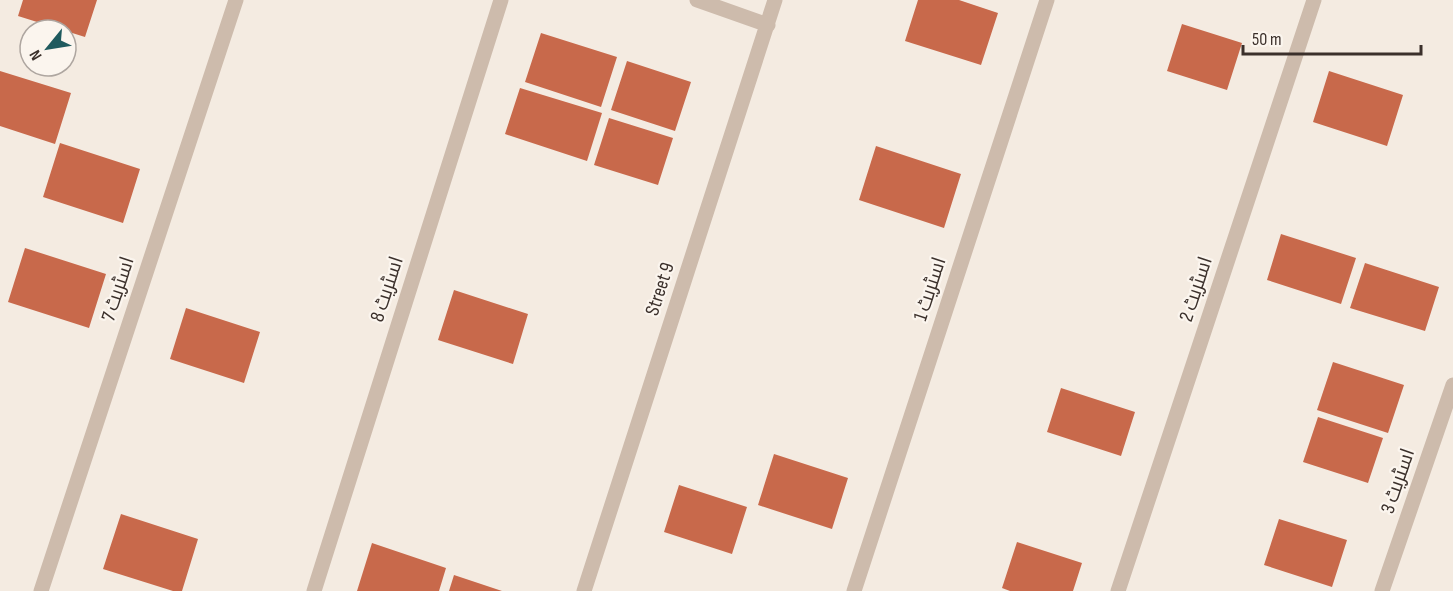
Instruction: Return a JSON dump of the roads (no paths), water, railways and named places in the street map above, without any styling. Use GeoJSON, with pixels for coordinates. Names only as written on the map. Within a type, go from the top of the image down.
{"type":"FeatureCollection","features":[{"type":"Feature","properties":{"kind":"street","name":"اسٹریٹ 7"},"geometry":{"type":"LineString","coordinates":[[41,591],[236,0]]}},
{"type":"Feature","properties":{"kind":"street","name":"اسٹریٹ 8"},"geometry":{"type":"LineString","coordinates":[[314,591],[501,0]]}},
{"type":"Feature","properties":{"kind":"street"},"geometry":{"type":"LineString","coordinates":[[697,0],[768,25]]}},
{"type":"Feature","properties":{"kind":"street","name":"Street 9"},"geometry":{"type":"LineString","coordinates":[[584,591],[776,0]]}},
{"type":"Feature","properties":{"kind":"street","name":"اسٹریٹ 1"},"geometry":{"type":"LineString","coordinates":[[854,591],[1047,0]]}},
{"type":"Feature","properties":{"kind":"street","name":"اسٹریٹ 2"},"geometry":{"type":"LineString","coordinates":[[1118,591],[1314,0]]}},
{"type":"Feature","properties":{"kind":"street","name":"اسٹریٹ 3"},"geometry":{"type":"LineString","coordinates":[[1382,591],[1453,385]]}}]}
